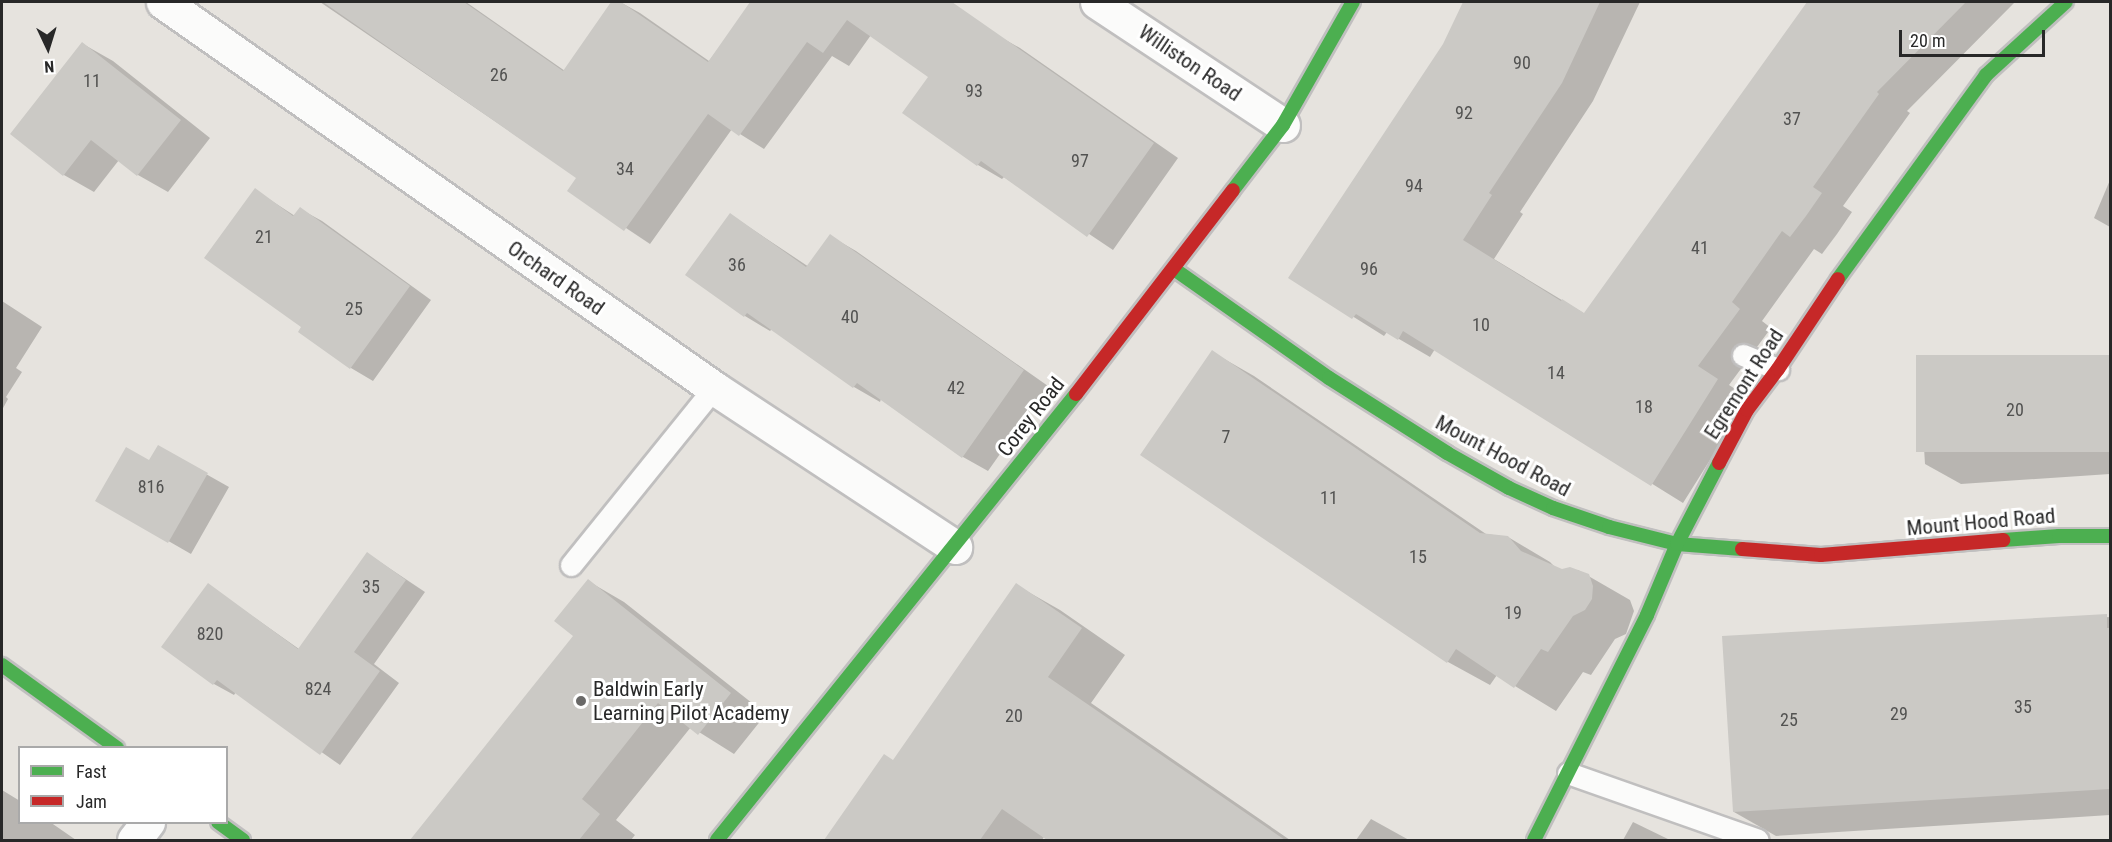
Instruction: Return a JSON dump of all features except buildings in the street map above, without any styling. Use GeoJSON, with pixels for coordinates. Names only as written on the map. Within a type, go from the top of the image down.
{"type":"FeatureCollection","features":[{"type":"Feature","properties":{"kind":"street","name":"Orchard Road"},"geometry":{"type":"LineString","coordinates":[[163,2],[714,388],[955,547]]}},
{"type":"Feature","properties":{"kind":"street","name":"Williston Road"},"geometry":{"type":"LineString","coordinates":[[1097,2],[1283,125]]}},
{"type":"Feature","properties":{"kind":"street","name":"Corey Road"},"geometry":{"type":"LineString","coordinates":[[717,840],[955,547],[1174,269],[1283,125],[1353,2]]}},
{"type":"Feature","properties":{"kind":"street","name":"Egremont Road"},"geometry":{"type":"LineString","coordinates":[[1534,840],[1647,615],[1677,544],[1747,410],[1778,369],[1855,253],[1986,75],[2059,4]]}},
{"type":"Feature","properties":{"kind":"street","name":"Mount Hood Road"},"geometry":{"type":"LineString","coordinates":[[1174,269],[1329,378],[1447,453],[1509,488],[1585,520],[1677,544],[1821,555],[2059,536],[2110,536]]}},
{"type":"Feature","properties":{"kind":"street"},"geometry":{"type":"LineString","coordinates":[[2,665],[116,746]]}},
{"type":"Feature","properties":{"kind":"street"},"geometry":{"type":"LineString","coordinates":[[134,840],[146,824]]}},
{"type":"Feature","properties":{"kind":"street"},"geometry":{"type":"LineString","coordinates":[[221,824],[243,840]]}},
{"type":"Feature","properties":{"kind":"lane"},"geometry":{"type":"LineString","coordinates":[[1743,356],[1778,369]]}},
{"type":"Feature","properties":{"kind":"lane"},"geometry":{"type":"LineString","coordinates":[[571,565],[714,388]]}},
{"type":"Feature","properties":{"kind":"lane"},"geometry":{"type":"LineString","coordinates":[[1568,773],[1758,840]]}},
{"type":"Feature","properties":{"kind":"traffic: fast"},"geometry":{"type":"LineString","coordinates":[[1233,190],[1283,125],[1353,2]]}},
{"type":"Feature","properties":{"kind":"traffic: fast"},"geometry":{"type":"LineString","coordinates":[[1838,279],[1986,75],[2066,2]]}},
{"type":"Feature","properties":{"kind":"traffic: fast"},"geometry":{"type":"LineString","coordinates":[[1174,269],[1329,378],[1447,453],[1509,488],[1553,508],[1609,527],[1677,544],[1742,549]]}},
{"type":"Feature","properties":{"kind":"traffic: fast"},"geometry":{"type":"LineString","coordinates":[[717,840],[1076,394]]}},
{"type":"Feature","properties":{"kind":"traffic: fast"},"geometry":{"type":"LineString","coordinates":[[1534,840],[1647,615],[1677,544],[1719,463]]}},
{"type":"Feature","properties":{"kind":"traffic: fast"},"geometry":{"type":"LineString","coordinates":[[2003,540],[2059,536],[2110,536]]}},
{"type":"Feature","properties":{"kind":"traffic: fast"},"geometry":{"type":"LineString","coordinates":[[2,665],[114,746]]}},
{"type":"Feature","properties":{"kind":"traffic: fast"},"geometry":{"type":"LineString","coordinates":[[221,824],[243,840]]}},
{"type":"Feature","properties":{"kind":"traffic: jam"},"geometry":{"type":"LineString","coordinates":[[1076,394],[1233,190]]}},
{"type":"Feature","properties":{"kind":"traffic: jam"},"geometry":{"type":"LineString","coordinates":[[1719,463],[1747,410],[1778,369],[1838,279]]}},
{"type":"Feature","properties":{"kind":"traffic: jam"},"geometry":{"type":"LineString","coordinates":[[1742,549],[1821,555],[2003,540]]}},
{"type":"Feature","properties":{"kind":"place","name":"Baldwin Early Learning Pilot Academy"},"geometry":{"type":"Point","coordinates":[581,701]}}]}
